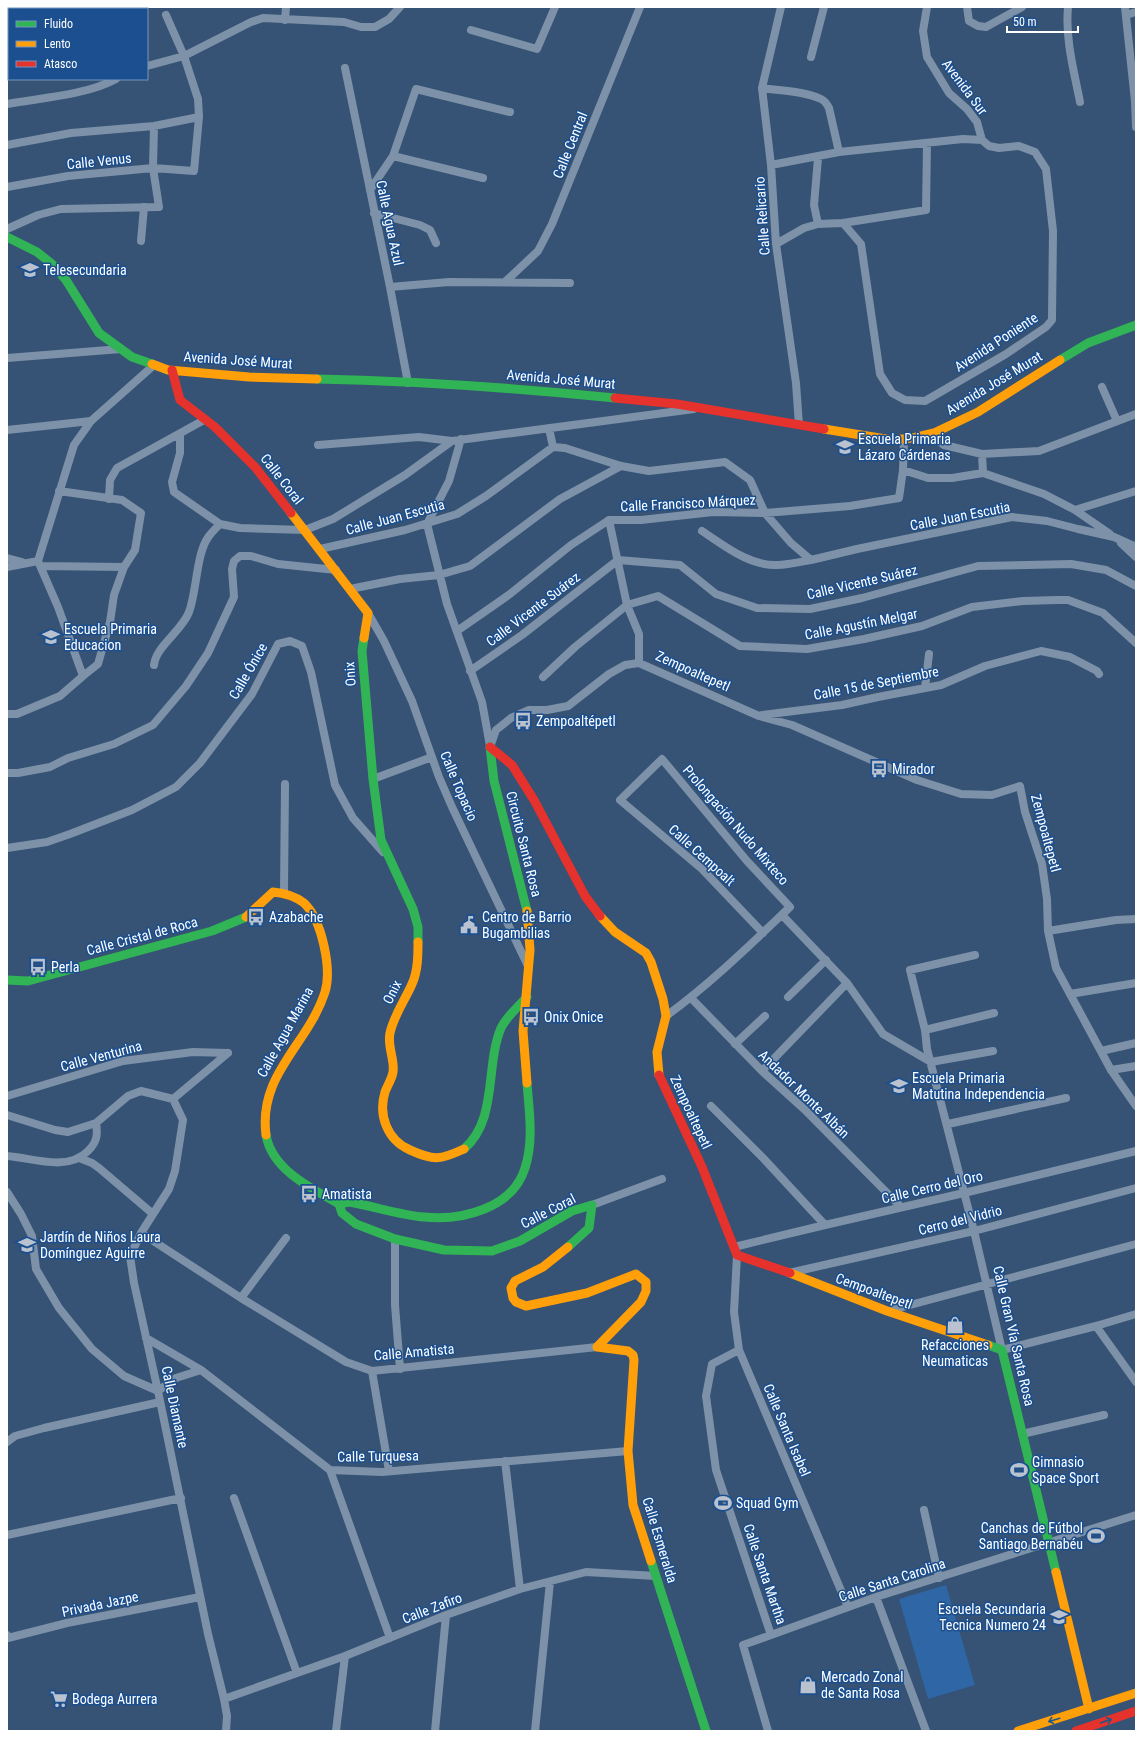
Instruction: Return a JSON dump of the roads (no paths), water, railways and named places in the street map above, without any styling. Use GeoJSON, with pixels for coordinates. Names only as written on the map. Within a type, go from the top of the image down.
{"type":"FeatureCollection","features":[{"type":"Feature","properties":{"kind":"main road","name":"Avenida José Murat"},"geometry":{"type":"LineString","coordinates":[[8,239],[37,252],[52,264],[66,280],[100,333],[132,357],[172,370],[250,377],[408,383],[535,390],[677,404],[892,440],[904,440],[930,434],[952,425],[993,403],[1087,343],[1136,325]]}},
{"type":"Feature","properties":{"kind":"main road","name":"Calle Coral"},"geometry":{"type":"LineString","coordinates":[[172,370],[180,400],[225,436],[255,467],[266,483],[320,549],[368,613]]}},
{"type":"Feature","properties":{"kind":"main road","name":"Onix"},"geometry":{"type":"LineString","coordinates":[[368,613],[362,651],[373,779],[381,840],[387,856],[413,909],[418,927],[418,956],[413,982],[394,1019],[390,1035],[393,1072],[385,1093],[382,1112],[387,1130],[402,1147],[426,1158],[446,1157],[465,1148],[475,1136],[486,1112],[495,1047],[502,1026],[527,996]]}},
{"type":"Feature","properties":{"kind":"main road","name":"Circuito Santa Rosa"},"geometry":{"type":"LineString","coordinates":[[490,747],[494,781],[526,905],[530,950],[527,996]]}},
{"type":"Feature","properties":{"kind":"main road","name":"Zempoaltepetl"},"geometry":{"type":"LineString","coordinates":[[490,747],[512,765],[530,794],[585,896],[595,911],[615,932],[646,953],[658,980],[666,1016],[657,1052],[657,1066],[660,1080],[702,1167],[736,1251]]}},
{"type":"Feature","properties":{"kind":"main road","name":"Calle Cristal de Roca"},"geometry":{"type":"LineString","coordinates":[[7,980],[28,980],[212,931],[245,918],[273,892],[284,892]]}},
{"type":"Feature","properties":{"kind":"main road","name":"Calle Agua Marina"},"geometry":{"type":"LineString","coordinates":[[284,892],[297,898],[311,912],[321,936],[327,967],[325,993],[269,1090],[264,1117],[267,1141],[276,1160],[292,1174],[339,1204]]}},
{"type":"Feature","properties":{"kind":"main road"},"geometry":{"type":"LineString","coordinates":[[339,1204],[349,1202],[424,1217],[457,1216],[484,1210],[508,1195],[521,1180],[526,1166],[530,1131],[523,1031],[527,996]]}},
{"type":"Feature","properties":{"kind":"main road","name":"Calle Coral"},"geometry":{"type":"LineString","coordinates":[[339,1204],[342,1213],[356,1224],[394,1239],[444,1250],[492,1251],[520,1241],[572,1211],[592,1205],[589,1228],[570,1246],[543,1267],[515,1281],[511,1288],[512,1299],[518,1304],[526,1306],[587,1293],[636,1274],[646,1282],[646,1291],[641,1302],[597,1347]]}},
{"type":"Feature","properties":{"kind":"main road","name":"Cempoaltepetl"},"geometry":{"type":"LineString","coordinates":[[736,1251],[887,1311],[1002,1350]]}},
{"type":"Feature","properties":{"kind":"main road","name":"Calle Amatista"},"geometry":{"type":"LineString","coordinates":[[597,1347],[631,1352]]}},
{"type":"Feature","properties":{"kind":"main road","name":"Calle Gran Vía Santa Rosa"},"geometry":{"type":"LineString","coordinates":[[1002,1350],[1089,1709]]}},
{"type":"Feature","properties":{"kind":"main road","name":"Calle Esmeralda"},"geometry":{"type":"LineString","coordinates":[[631,1352],[634,1360],[628,1451],[633,1505],[706,1731]]}},
{"type":"Feature","properties":{"kind":"main road"},"geometry":{"type":"LineString","coordinates":[[1018,1731],[1136,1693]]}},
{"type":"Feature","properties":{"kind":"main road"},"geometry":{"type":"LineString","coordinates":[[1076,1731],[1136,1711]]}},
{"type":"Feature","properties":{"kind":"street"},"geometry":{"type":"LineString","coordinates":[[285,20],[286,7]]}},
{"type":"Feature","properties":{"kind":"street"},"geometry":{"type":"LineString","coordinates":[[148,66],[184,56],[250,22],[263,18],[272,17],[285,20],[344,22],[361,27],[375,27],[389,19],[400,7]]}},
{"type":"Feature","properties":{"kind":"street"},"geometry":{"type":"LineString","coordinates":[[471,30],[537,49],[555,7]]}},
{"type":"Feature","properties":{"kind":"street","name":"Calle Central"},"geometry":{"type":"LineString","coordinates":[[506,281],[538,251],[545,238],[640,7]]}},
{"type":"Feature","properties":{"kind":"street","name":"Calle Relicario"},"geometry":{"type":"LineString","coordinates":[[781,7],[762,88],[771,165],[776,244],[796,383],[799,425]]}},
{"type":"Feature","properties":{"kind":"street"},"geometry":{"type":"LineString","coordinates":[[811,57],[824,7]]}},
{"type":"Feature","properties":{"kind":"street","name":"Avenida Sur"},"geometry":{"type":"LineString","coordinates":[[927,7],[923,31],[927,57],[949,92],[977,122],[982,140]]}},
{"type":"Feature","properties":{"kind":"street"},"geometry":{"type":"LineString","coordinates":[[967,7],[970,21],[978,26],[986,27],[1022,7]]}},
{"type":"Feature","properties":{"kind":"street"},"geometry":{"type":"LineString","coordinates":[[1068,7],[1067,21],[1070,46],[1080,102]]}},
{"type":"Feature","properties":{"kind":"street"},"geometry":{"type":"LineString","coordinates":[[1135,10],[1126,11],[1135,101],[1136,127]]}},
{"type":"Feature","properties":{"kind":"street"},"geometry":{"type":"LineString","coordinates":[[7,145],[71,133],[154,126],[199,117],[198,99],[184,56],[166,15]]}},
{"type":"Feature","properties":{"kind":"street","name":"Calle Agua Azul"},"geometry":{"type":"LineString","coordinates":[[345,68],[408,383]]}},
{"type":"Feature","properties":{"kind":"street"},"geometry":{"type":"LineString","coordinates":[[7,104],[67,94],[107,84],[114,80]]}},
{"type":"Feature","properties":{"kind":"street"},"geometry":{"type":"LineString","coordinates":[[762,88],[806,94],[822,99],[829,108],[839,152]]}},
{"type":"Feature","properties":{"kind":"street"},"geometry":{"type":"LineString","coordinates":[[370,190],[393,156],[416,89],[510,112]]}},
{"type":"Feature","properties":{"kind":"street","name":"Calle Venus"},"geometry":{"type":"LineString","coordinates":[[7,187],[68,176],[153,168],[194,171],[199,117]]}},
{"type":"Feature","properties":{"kind":"street"},"geometry":{"type":"LineString","coordinates":[[7,229],[38,215],[61,209],[159,207],[153,168],[154,126]]}},
{"type":"Feature","properties":{"kind":"street"},"geometry":{"type":"LineString","coordinates":[[771,165],[818,158],[839,152],[927,144],[963,139],[982,140]]}},
{"type":"Feature","properties":{"kind":"street","name":"Avenida Poniente"},"geometry":{"type":"LineString","coordinates":[[843,223],[860,244],[880,374],[892,393],[905,400],[925,401],[1006,354],[1046,327],[1052,320],[1053,231],[1046,169],[1035,152],[1019,146],[999,148],[989,146],[982,140]]}},
{"type":"Feature","properties":{"kind":"street"},"geometry":{"type":"LineString","coordinates":[[776,244],[804,228],[818,224],[843,223],[926,210],[927,144]]}},
{"type":"Feature","properties":{"kind":"street"},"geometry":{"type":"LineString","coordinates":[[393,156],[482,178]]}},
{"type":"Feature","properties":{"kind":"street"},"geometry":{"type":"LineString","coordinates":[[818,158],[814,205],[818,224]]}},
{"type":"Feature","properties":{"kind":"street"},"geometry":{"type":"LineString","coordinates":[[141,241],[144,207]]}},
{"type":"Feature","properties":{"kind":"street"},"geometry":{"type":"LineString","coordinates":[[374,213],[420,225],[430,230],[436,243]]}},
{"type":"Feature","properties":{"kind":"street"},"geometry":{"type":"LineString","coordinates":[[390,287],[449,282],[506,281],[570,283]]}},
{"type":"Feature","properties":{"kind":"street"},"geometry":{"type":"LineString","coordinates":[[7,358],[122,349]]}},
{"type":"Feature","properties":{"kind":"street"},"geometry":{"type":"LineString","coordinates":[[83,676],[39,563],[59,491],[74,445],[91,421],[154,364]]}},
{"type":"Feature","properties":{"kind":"street"},"geometry":{"type":"LineString","coordinates":[[1102,387],[1117,421]]}},
{"type":"Feature","properties":{"kind":"street"},"geometry":{"type":"LineString","coordinates":[[318,445],[419,437],[452,441],[701,408]]}},
{"type":"Feature","properties":{"kind":"street"},"geometry":{"type":"LineString","coordinates":[[930,434],[944,445],[982,454],[1039,451],[1136,414]]}},
{"type":"Feature","properties":{"kind":"street"},"geometry":{"type":"LineString","coordinates":[[109,499],[110,480],[117,468],[180,435],[204,420]]}},
{"type":"Feature","properties":{"kind":"street"},"geometry":{"type":"LineString","coordinates":[[7,430],[91,421]]}},
{"type":"Feature","properties":{"kind":"street"},"geometry":{"type":"LineString","coordinates":[[550,428],[553,447],[565,448],[621,466],[649,471],[725,462],[750,480],[765,512],[791,544],[811,560]]}},
{"type":"Feature","properties":{"kind":"street"},"geometry":{"type":"LineString","coordinates":[[180,435],[180,453],[172,482],[174,492],[220,524],[240,528],[305,530],[332,519],[405,475],[452,441]]}},
{"type":"Feature","properties":{"kind":"street"},"geometry":{"type":"LineString","coordinates":[[461,439],[449,481],[427,524],[439,575],[470,671],[482,702],[490,747]]}},
{"type":"Feature","properties":{"kind":"street","name":"Calle Francisco Márquez"},"geometry":{"type":"LineString","coordinates":[[457,631],[510,594],[571,545],[610,520],[641,520],[712,512],[765,512],[850,506],[899,498],[903,470],[904,440]]}},
{"type":"Feature","properties":{"kind":"street","name":"Calle Juan Escutia"},"geometry":{"type":"LineString","coordinates":[[320,549],[405,530],[457,514],[486,496],[553,447]]}},
{"type":"Feature","properties":{"kind":"street"},"geometry":{"type":"LineString","coordinates":[[982,454],[983,473]]}},
{"type":"Feature","properties":{"kind":"street"},"geometry":{"type":"LineString","coordinates":[[350,588],[400,579],[439,575],[470,566],[560,499],[621,466]]}},
{"type":"Feature","properties":{"kind":"street"},"geometry":{"type":"LineString","coordinates":[[903,470],[928,478],[952,478],[983,473],[1044,494],[1075,510],[1114,537],[1136,557]]}},
{"type":"Feature","properties":{"kind":"street"},"geometry":{"type":"LineString","coordinates":[[7,714],[17,714],[60,696],[98,664],[110,622],[114,595],[124,567],[135,550],[141,513],[122,500],[59,491]]}},
{"type":"Feature","properties":{"kind":"street"},"geometry":{"type":"LineString","coordinates":[[1075,510],[1136,491]]}},
{"type":"Feature","properties":{"kind":"street","name":"Calle Juan Escutia"},"geometry":{"type":"LineString","coordinates":[[702,531],[741,557],[777,566],[1012,517],[1047,521],[1114,537]]}},
{"type":"Feature","properties":{"kind":"street"},"geometry":{"type":"LineString","coordinates":[[610,520],[627,605],[639,634],[639,662]]}},
{"type":"Feature","properties":{"kind":"street"},"geometry":{"type":"LineString","coordinates":[[154,665],[155,657],[182,625],[189,612],[203,549],[208,536],[220,524]]}},
{"type":"Feature","properties":{"kind":"street"},"geometry":{"type":"LineString","coordinates":[[1114,537],[1136,547]]}},
{"type":"Feature","properties":{"kind":"street"},"geometry":{"type":"LineString","coordinates":[[7,773],[50,767],[68,758],[114,744],[153,726],[186,686],[208,653],[234,597],[232,569],[234,561],[240,556],[251,556],[278,564],[336,570]]}},
{"type":"Feature","properties":{"kind":"street"},"geometry":{"type":"LineString","coordinates":[[7,558],[25,563]]}},
{"type":"Feature","properties":{"kind":"street","name":"Calle Vicente Suárez"},"geometry":{"type":"LineString","coordinates":[[470,671],[522,635],[618,560],[680,564],[716,594],[757,608],[810,609],[862,598],[978,566],[1071,564],[1106,570],[1136,586]]}},
{"type":"Feature","properties":{"kind":"street"},"geometry":{"type":"LineString","coordinates":[[7,567],[25,563],[39,563],[124,567]]}},
{"type":"Feature","properties":{"kind":"street","name":"Calle Agustín Melgar"},"geometry":{"type":"LineString","coordinates":[[542,677],[575,647],[627,605],[658,596],[740,646],[807,649],[864,639],[922,626],[972,607],[1023,601],[1068,600],[1103,613],[1136,643]]}},
{"type":"Feature","properties":{"kind":"street","name":"Calle Topacio"},"geometry":{"type":"LineString","coordinates":[[368,613],[384,641],[412,701],[452,807],[529,967]]}},
{"type":"Feature","properties":{"kind":"street","name":"Calle Ónice"},"geometry":{"type":"LineString","coordinates":[[7,848],[47,842],[70,834],[132,810],[176,787],[200,763],[252,694],[278,644],[290,641],[302,646],[311,672],[334,785],[353,818],[387,856]]}},
{"type":"Feature","properties":{"kind":"street","name":"Calle 15 de Septiembre"},"geometry":{"type":"LineString","coordinates":[[759,716],[842,705],[941,685],[985,666],[1041,651],[1070,657],[1097,671],[1099,674]]}},
{"type":"Feature","properties":{"kind":"street"},"geometry":{"type":"LineString","coordinates":[[925,688],[929,654]]}},
{"type":"Feature","properties":{"kind":"street","name":"Zempoaltepetl"},"geometry":{"type":"LineString","coordinates":[[490,747],[496,730],[511,718],[529,710],[547,710],[568,706],[609,674],[625,665],[639,662],[759,716],[792,725],[917,780],[961,794],[992,795],[1020,786],[1025,812],[1042,864],[1047,899],[1048,931],[1056,968],[1111,1070],[1136,1106]]}},
{"type":"Feature","properties":{"kind":"street"},"geometry":{"type":"LineString","coordinates":[[373,779],[432,757]]}},
{"type":"Feature","properties":{"kind":"street","name":"Calle Cempoalt"},"geometry":{"type":"LineString","coordinates":[[662,759],[620,800],[702,869],[763,933]]}},
{"type":"Feature","properties":{"kind":"street","name":"Prolongación Nudo Mixteco"},"geometry":{"type":"LineString","coordinates":[[662,759],[747,861],[790,908],[782,915]]}},
{"type":"Feature","properties":{"kind":"street"},"geometry":{"type":"LineString","coordinates":[[284,892],[285,784]]}},
{"type":"Feature","properties":{"kind":"street"},"geometry":{"type":"LineString","coordinates":[[666,1016],[691,998],[782,915],[847,983],[884,1034],[931,1062],[994,1051]]}},
{"type":"Feature","properties":{"kind":"street"},"geometry":{"type":"LineString","coordinates":[[1048,931],[1136,918]]}},
{"type":"Feature","properties":{"kind":"street","name":"Calle Gran Vía Santa Rosa"},"geometry":{"type":"LineString","coordinates":[[976,955],[910,970],[925,1030],[927,1049],[948,1124],[1002,1350]]}},
{"type":"Feature","properties":{"kind":"street"},"geometry":{"type":"LineString","coordinates":[[788,997],[826,960]]}},
{"type":"Feature","properties":{"kind":"street"},"geometry":{"type":"LineString","coordinates":[[762,1071],[847,983]]}},
{"type":"Feature","properties":{"kind":"street"},"geometry":{"type":"LineString","coordinates":[[1070,994],[1136,983]]}},
{"type":"Feature","properties":{"kind":"street","name":"Andador Monte Albán"},"geometry":{"type":"LineString","coordinates":[[691,998],[762,1071],[804,1109],[901,1207]]}},
{"type":"Feature","properties":{"kind":"street"},"geometry":{"type":"LineString","coordinates":[[925,1030],[994,1014]]}},
{"type":"Feature","properties":{"kind":"street"},"geometry":{"type":"LineString","coordinates":[[735,1044],[765,1016]]}},
{"type":"Feature","properties":{"kind":"street"},"geometry":{"type":"LineString","coordinates":[[1101,1051],[1136,1043]]}},
{"type":"Feature","properties":{"kind":"street","name":"Calle Venturina"},"geometry":{"type":"LineString","coordinates":[[7,1096],[123,1061],[193,1052],[228,1053],[173,1099]]}},
{"type":"Feature","properties":{"kind":"street"},"geometry":{"type":"LineString","coordinates":[[1111,1070],[1136,1066]]}},
{"type":"Feature","properties":{"kind":"street"},"geometry":{"type":"LineString","coordinates":[[7,1115],[54,1130],[68,1132],[96,1123],[128,1096],[141,1091],[173,1099]]}},
{"type":"Feature","properties":{"kind":"street"},"geometry":{"type":"LineString","coordinates":[[948,1124],[1066,1098]]}},
{"type":"Feature","properties":{"kind":"street","name":"Calle Diamante"},"geometry":{"type":"LineString","coordinates":[[173,1099],[183,1120],[175,1171],[169,1189],[141,1233],[130,1256],[134,1283],[181,1498],[200,1597],[224,1699],[227,1716],[226,1731]]}},
{"type":"Feature","properties":{"kind":"street"},"geometry":{"type":"LineString","coordinates":[[711,1106],[764,1159],[825,1225]]}},
{"type":"Feature","properties":{"kind":"street"},"geometry":{"type":"LineString","coordinates":[[7,1156],[43,1162],[67,1162],[79,1158],[95,1145],[98,1135],[96,1123]]}},
{"type":"Feature","properties":{"kind":"street","name":"Calle Cerro del Oro"},"geometry":{"type":"LineString","coordinates":[[736,1251],[825,1225],[964,1194],[1136,1151]]}},
{"type":"Feature","properties":{"kind":"street"},"geometry":{"type":"LineString","coordinates":[[79,1158],[92,1163],[99,1168],[153,1214]]}},
{"type":"Feature","properties":{"kind":"street"},"geometry":{"type":"LineString","coordinates":[[592,1205],[662,1179]]}},
{"type":"Feature","properties":{"kind":"street","name":"Cerro del Vidrio"},"geometry":{"type":"LineString","coordinates":[[789,1273],[974,1231],[1136,1188]]}},
{"type":"Feature","properties":{"kind":"street"},"geometry":{"type":"LineString","coordinates":[[7,1192],[21,1214],[32,1236],[36,1269],[59,1308],[92,1349],[124,1376],[158,1391],[176,1378],[201,1370]]}},
{"type":"Feature","properties":{"kind":"street","name":"Calle Amatista"},"geometry":{"type":"LineString","coordinates":[[141,1233],[241,1298],[346,1362],[372,1371],[597,1347]]}},
{"type":"Feature","properties":{"kind":"street"},"geometry":{"type":"LineString","coordinates":[[241,1298],[286,1238]]}},
{"type":"Feature","properties":{"kind":"street"},"geometry":{"type":"LineString","coordinates":[[394,1239],[395,1305],[400,1369]]}},
{"type":"Feature","properties":{"kind":"street"},"geometry":{"type":"LineString","coordinates":[[887,1311],[1136,1244]]}},
{"type":"Feature","properties":{"kind":"street","name":"Calle Santa Isabel"},"geometry":{"type":"LineString","coordinates":[[736,1251],[734,1312],[739,1350],[848,1608]]}},
{"type":"Feature","properties":{"kind":"street"},"geometry":{"type":"LineString","coordinates":[[1002,1350],[1096,1326],[1136,1314]]}},
{"type":"Feature","properties":{"kind":"street"},"geometry":{"type":"LineString","coordinates":[[1096,1326],[1136,1382]]}},
{"type":"Feature","properties":{"kind":"street","name":"Calle Turquesa"},"geometry":{"type":"LineString","coordinates":[[146,1338],[201,1370],[330,1470],[389,1471],[628,1451]]}},
{"type":"Feature","properties":{"kind":"street","name":"Calle Santa Martha"},"geometry":{"type":"LineString","coordinates":[[739,1350],[712,1364],[706,1396],[716,1470],[771,1635]]}},
{"type":"Feature","properties":{"kind":"street"},"geometry":{"type":"LineString","coordinates":[[372,1371],[389,1471]]}},
{"type":"Feature","properties":{"kind":"street"},"geometry":{"type":"LineString","coordinates":[[7,1442],[15,1436],[44,1428],[160,1402]]}},
{"type":"Feature","properties":{"kind":"street"},"geometry":{"type":"LineString","coordinates":[[1022,1434],[1104,1415]]}},
{"type":"Feature","properties":{"kind":"street"},"geometry":{"type":"LineString","coordinates":[[506,1461],[520,1589]]}},
{"type":"Feature","properties":{"kind":"street"},"geometry":{"type":"LineString","coordinates":[[330,1470],[390,1638]]}},
{"type":"Feature","properties":{"kind":"street"},"geometry":{"type":"LineString","coordinates":[[7,1535],[181,1498]]}},
{"type":"Feature","properties":{"kind":"street"},"geometry":{"type":"LineString","coordinates":[[234,1498],[297,1673]]}},
{"type":"Feature","properties":{"kind":"street"},"geometry":{"type":"LineString","coordinates":[[924,1510],[939,1578]]}},
{"type":"Feature","properties":{"kind":"street","name":"Calle Santa Carolina"},"geometry":{"type":"LineString","coordinates":[[768,1731],[743,1645],[876,1597],[1136,1515]]}},
{"type":"Feature","properties":{"kind":"street","name":"Calle Zafiro"},"geometry":{"type":"LineString","coordinates":[[224,1699],[345,1656],[446,1615],[520,1589],[586,1572],[656,1576]]}},
{"type":"Feature","properties":{"kind":"street"},"geometry":{"type":"LineString","coordinates":[[535,1731],[550,1582]]}},
{"type":"Feature","properties":{"kind":"street","name":"Privada Jazpe"},"geometry":{"type":"LineString","coordinates":[[7,1635],[8,1638],[67,1623],[200,1597]]}},
{"type":"Feature","properties":{"kind":"street"},"geometry":{"type":"LineString","coordinates":[[876,1597],[926,1731]]}},
{"type":"Feature","properties":{"kind":"street"},"geometry":{"type":"LineString","coordinates":[[435,1731],[446,1615]]}},
{"type":"Feature","properties":{"kind":"street"},"geometry":{"type":"LineString","coordinates":[[336,1731],[345,1656]]}},
{"type":"Feature","properties":{"kind":"place","name":"Telesecundaria"},"geometry":{"type":"Point","coordinates":[30,270]}},
{"type":"Feature","properties":{"kind":"place","name":"Escuela Primaria Lázaro Cárdenas"},"geometry":{"type":"Point","coordinates":[845,447]}},
{"type":"Feature","properties":{"kind":"place","name":"Escuela Primaria Educacion"},"geometry":{"type":"Point","coordinates":[51,637]}},
{"type":"Feature","properties":{"kind":"place","name":"Zempoaltépetl"},"geometry":{"type":"Point","coordinates":[523,721]}},
{"type":"Feature","properties":{"kind":"place","name":"Mirador"},"geometry":{"type":"Point","coordinates":[879,769]}},
{"type":"Feature","properties":{"kind":"place","name":"Azabache"},"geometry":{"type":"Point","coordinates":[256,917]}},
{"type":"Feature","properties":{"kind":"place","name":"Centro de Barrio Bugambilias"},"geometry":{"type":"Point","coordinates":[469,925]}},
{"type":"Feature","properties":{"kind":"place","name":"Perla"},"geometry":{"type":"Point","coordinates":[38,967]}},
{"type":"Feature","properties":{"kind":"place","name":"Onix Onice"},"geometry":{"type":"Point","coordinates":[531,1017]}},
{"type":"Feature","properties":{"kind":"place","name":"Escuela Primaria Matutina Independencia"},"geometry":{"type":"Point","coordinates":[899,1086]}},
{"type":"Feature","properties":{"kind":"place","name":"Amatista"},"geometry":{"type":"Point","coordinates":[309,1194]}},
{"type":"Feature","properties":{"kind":"place","name":"Jardín de Niños Laura Domínguez Aguirre"},"geometry":{"type":"Point","coordinates":[27,1245]}},
{"type":"Feature","properties":{"kind":"place","name":"Refacciones Neumaticas"},"geometry":{"type":"Point","coordinates":[955,1325]}},
{"type":"Feature","properties":{"kind":"place","name":"Gimnasio Space Sport"},"geometry":{"type":"Point","coordinates":[1019,1470]}},
{"type":"Feature","properties":{"kind":"place","name":"Squad Gym"},"geometry":{"type":"Point","coordinates":[723,1503]}},
{"type":"Feature","properties":{"kind":"place","name":"Canchas de Fútbol Santiago Bernabéu"},"geometry":{"type":"Point","coordinates":[1096,1536]}},
{"type":"Feature","properties":{"kind":"place","name":"Escuela Secundaria Tecnica Numero 24"},"geometry":{"type":"Point","coordinates":[1059,1617]}},
{"type":"Feature","properties":{"kind":"place","name":"Mercado Zonal de Santa Rosa"},"geometry":{"type":"Point","coordinates":[808,1685]}},
{"type":"Feature","properties":{"kind":"place","name":"Bodega Aurrera"},"geometry":{"type":"Point","coordinates":[59,1699]}}]}
